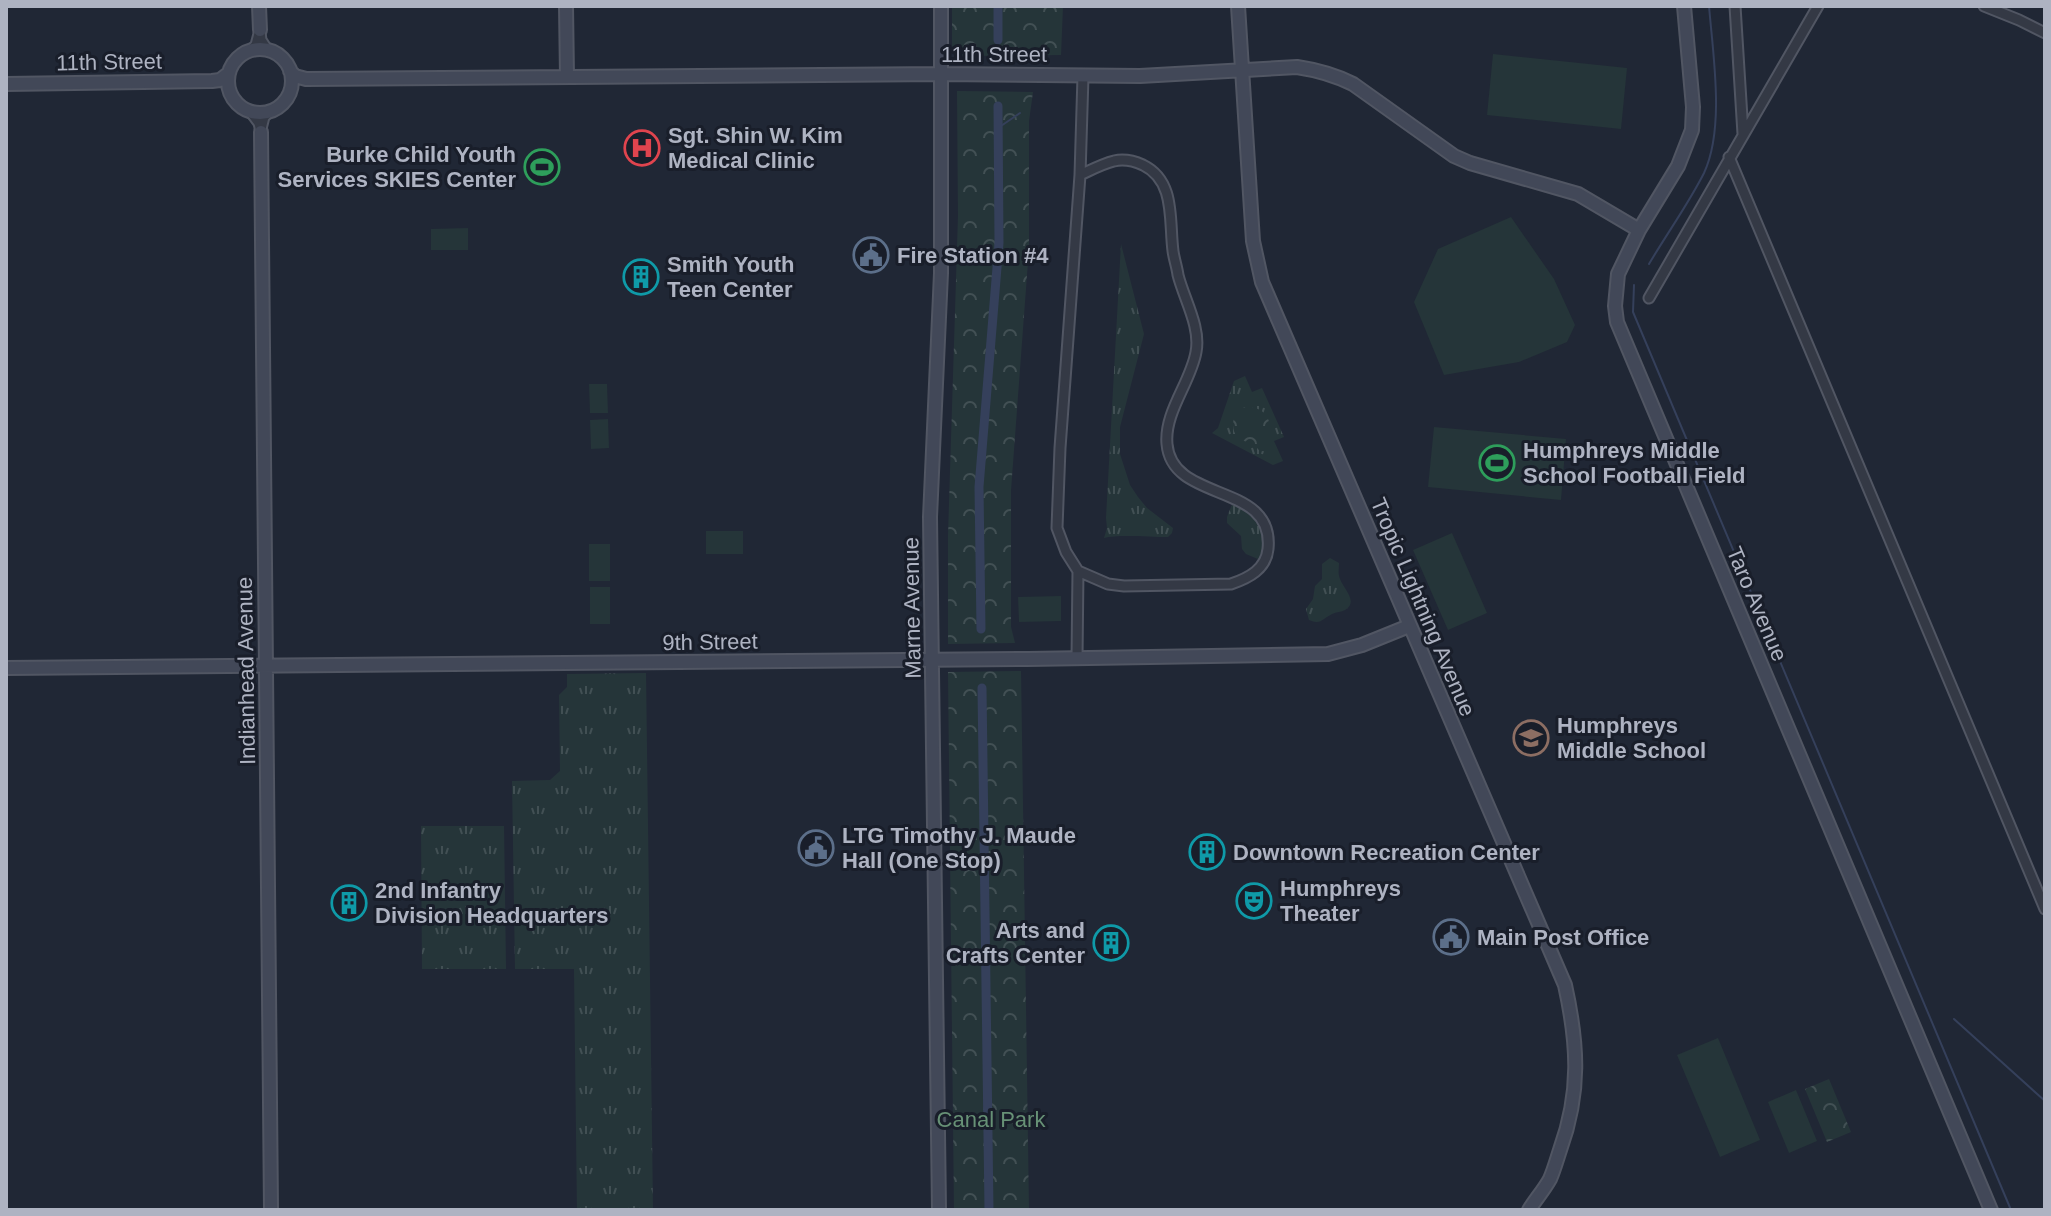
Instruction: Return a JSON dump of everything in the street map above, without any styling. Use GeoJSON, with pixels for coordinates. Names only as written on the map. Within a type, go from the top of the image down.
{"type":"FeatureCollection","features":[{"type":"Feature","properties":{"kind":"street"},"geometry":{"type":"LineString","coordinates":[[259,6],[261,40],[268,51]]}},
{"type":"Feature","properties":{"kind":"street"},"geometry":{"type":"LineString","coordinates":[[566,6],[567,77]]}},
{"type":"Feature","properties":{"kind":"street","name":"Marne Avenue"},"geometry":{"type":"LineString","coordinates":[[939,1210],[930,517],[941,273],[941,6]]}},
{"type":"Feature","properties":{"kind":"street","name":"Tropic Lightning Avenue"},"geometry":{"type":"LineString","coordinates":[[1238,6],[1253,241],[1262,282],[1565,985],[1573,1021],[1576,1074],[1572,1110],[1550,1178],[1529,1210]]}},
{"type":"Feature","properties":{"kind":"street","name":"Taro Avenue"},"geometry":{"type":"LineString","coordinates":[[1684,6],[1693,107],[1692,130],[1678,166],[1639,230],[1618,274],[1617,322],[1991,1210]]}},
{"type":"Feature","properties":{"kind":"street"},"geometry":{"type":"LineString","coordinates":[[1735,6],[1743,134]]}},
{"type":"Feature","properties":{"kind":"street"},"geometry":{"type":"LineString","coordinates":[[1649,298],[1818,6]]}},
{"type":"Feature","properties":{"kind":"street"},"geometry":{"type":"LineString","coordinates":[[1984,6],[2045,33]]}},
{"type":"Feature","properties":{"kind":"street"},"geometry":{"type":"LineString","coordinates":[[212,81],[220,80],[229,73],[237,59],[256,45],[260,30]]}},
{"type":"Feature","properties":{"kind":"street"},"geometry":{"type":"LineString","coordinates":[[250,51],[268,51],[282,58],[295,76],[306,79]]}},
{"type":"Feature","properties":{"kind":"street","name":"11th Street"},"geometry":{"type":"LineString","coordinates":[[306,79],[941,74],[1140,76],[1297,67],[1353,84],[1454,156],[1578,194],[1639,230]]}},
{"type":"Feature","properties":{"kind":"street"},"geometry":{"type":"LineString","coordinates":[[290,71],[290,90]]}},
{"type":"Feature","properties":{"kind":"street"},"geometry":{"type":"LineString","coordinates":[[229,73],[229,90]]}},
{"type":"Feature","properties":{"kind":"street"},"geometry":{"type":"LineString","coordinates":[[1077,658],[1078,571],[1066,552],[1057,528],[1080,175],[1083,76]]}},
{"type":"Feature","properties":{"kind":"street"},"geometry":{"type":"LineString","coordinates":[[261,132],[264,117],[283,103],[290,90],[306,79]]}},
{"type":"Feature","properties":{"kind":"street"},"geometry":{"type":"LineString","coordinates":[[212,81],[219,82],[229,90],[236,102],[250,111],[259,123],[261,132]]}},
{"type":"Feature","properties":{"kind":"street","name":"11th Street"},"geometry":{"type":"LineString","coordinates":[[6,84],[212,81]]}},
{"type":"Feature","properties":{"kind":"street"},"geometry":{"type":"LineString","coordinates":[[1741,94],[1751,102],[1760,104]]}},
{"type":"Feature","properties":{"kind":"street"},"geometry":{"type":"LineString","coordinates":[[250,111],[269,112]]}},
{"type":"Feature","properties":{"kind":"street","name":"Indianhead Avenue"},"geometry":{"type":"LineString","coordinates":[[261,132],[271,1210]]}},
{"type":"Feature","properties":{"kind":"street"},"geometry":{"type":"LineString","coordinates":[[1729,157],[2045,909]]}},
{"type":"Feature","properties":{"kind":"street"},"geometry":{"type":"LineString","coordinates":[[1078,571],[1108,584],[1124,586],[1231,584],[1247,579],[1257,571],[1265,562],[1268,552],[1268,530],[1258,513],[1189,479],[1169,456],[1169,426],[1196,353],[1197,339],[1173,252],[1166,189],[1151,169],[1135,161],[1116,160],[1080,175]]}},
{"type":"Feature","properties":{"kind":"street","name":"9th Street"},"geometry":{"type":"LineString","coordinates":[[6,668],[1328,654],[1362,645],[1409,626]]}},
{"type":"Feature","properties":{"kind":"green space"},"geometry":{"type":"Polygon","coordinates":[[[952,6],[1063,6],[1061,55],[956,56],[952,53],[952,6]]]}},
{"type":"Feature","properties":{"kind":"green space"},"geometry":{"type":"Polygon","coordinates":[[[1493,54],[1627,68],[1621,129],[1487,115],[1493,54]]]}},
{"type":"Feature","properties":{"kind":"green space"},"geometry":{"type":"Polygon","coordinates":[[[957,91],[1033,92],[1029,121],[1029,248],[1011,490],[1011,627],[1015,643],[948,644],[948,536],[958,216],[957,91]]]}},
{"type":"Feature","properties":{"kind":"green space"},"geometry":{"type":"Polygon","coordinates":[[[1511,217],[1554,279],[1575,325],[1567,342],[1519,362],[1444,375],[1414,302],[1438,249],[1511,217]]]}},
{"type":"Feature","properties":{"kind":"green space"},"geometry":{"type":"Polygon","coordinates":[[[468,228],[468,250],[431,250],[431,229],[468,228]]]}},
{"type":"Feature","properties":{"kind":"green space"},"geometry":{"type":"Polygon","coordinates":[[[1121,244],[1144,334],[1120,427],[1120,454],[1130,485],[1138,497],[1173,528],[1168,537],[1104,538],[1107,528],[1121,244]]]}},
{"type":"Feature","properties":{"kind":"green space"},"geometry":{"type":"Polygon","coordinates":[[[1245,376],[1252,392],[1262,388],[1284,437],[1274,441],[1283,461],[1273,465],[1212,433],[1218,428],[1234,381],[1245,376]]]}},
{"type":"Feature","properties":{"kind":"green space"},"geometry":{"type":"Polygon","coordinates":[[[589,384],[607,384],[608,413],[590,413],[589,384]]]}},
{"type":"Feature","properties":{"kind":"green space"},"geometry":{"type":"Polygon","coordinates":[[[1236,401],[1242,408],[1256,408],[1266,414],[1269,425],[1265,438],[1269,448],[1266,451],[1236,435],[1233,426],[1235,415],[1228,407],[1236,401]]]}},
{"type":"Feature","properties":{"kind":"green space"},"geometry":{"type":"Polygon","coordinates":[[[608,419],[609,448],[591,449],[590,420],[608,419]]]}},
{"type":"Feature","properties":{"kind":"green space","name":"Humphreys Middle School Football Field"},"geometry":{"type":"Polygon","coordinates":[[[1434,427],[1566,439],[1561,500],[1428,487],[1434,427]]]}},
{"type":"Feature","properties":{"kind":"green space"},"geometry":{"type":"Polygon","coordinates":[[[1234,499],[1264,521],[1265,562],[1246,554],[1242,549],[1241,536],[1227,523],[1234,499]]]}},
{"type":"Feature","properties":{"kind":"green space"},"geometry":{"type":"Polygon","coordinates":[[[706,531],[743,531],[743,554],[706,554],[706,531]]]}},
{"type":"Feature","properties":{"kind":"green space"},"geometry":{"type":"Polygon","coordinates":[[[1452,533],[1487,613],[1448,630],[1413,550],[1452,533]]]}},
{"type":"Feature","properties":{"kind":"green space"},"geometry":{"type":"Polygon","coordinates":[[[589,544],[610,544],[610,581],[589,581],[589,544]]]}},
{"type":"Feature","properties":{"kind":"green space"},"geometry":{"type":"Polygon","coordinates":[[[1330,558],[1339,563],[1340,580],[1351,602],[1345,610],[1319,622],[1309,620],[1306,609],[1313,599],[1315,586],[1322,579],[1322,564],[1330,558]]]}},
{"type":"Feature","properties":{"kind":"green space"},"geometry":{"type":"Polygon","coordinates":[[[590,587],[610,587],[610,624],[590,624],[590,587]]]}},
{"type":"Feature","properties":{"kind":"green space"},"geometry":{"type":"Polygon","coordinates":[[[1061,596],[1061,621],[1019,622],[1018,597],[1061,596]]]}},
{"type":"Feature","properties":{"kind":"green space","name":"Canal Park"},"geometry":{"type":"Polygon","coordinates":[[[1021,671],[1029,1210],[954,1210],[948,672],[1021,671]]]}},
{"type":"Feature","properties":{"kind":"green space"},"geometry":{"type":"Polygon","coordinates":[[[646,673],[653,1210],[577,1210],[574,969],[515,969],[512,781],[550,780],[560,771],[559,695],[567,687],[567,674],[646,673]]]}},
{"type":"Feature","properties":{"kind":"green space"},"geometry":{"type":"Polygon","coordinates":[[[421,826],[504,826],[506,969],[422,969],[421,826]]]}},
{"type":"Feature","properties":{"kind":"green space"},"geometry":{"type":"Polygon","coordinates":[[[1718,1038],[1760,1140],[1720,1157],[1677,1055],[1718,1038]]]}},
{"type":"Feature","properties":{"kind":"green space"},"geometry":{"type":"Polygon","coordinates":[[[1829,1079],[1851,1132],[1827,1142],[1805,1089],[1829,1079]]]}},
{"type":"Feature","properties":{"kind":"green space"},"geometry":{"type":"Polygon","coordinates":[[[1796,1090],[1817,1141],[1789,1153],[1768,1102],[1796,1090]]]}},
{"type":"Feature","properties":{"kind":"waterway"},"geometry":{"type":"LineString","coordinates":[[998,6],[998,40]]}},
{"type":"Feature","properties":{"kind":"waterway"},"geometry":{"type":"LineString","coordinates":[[1649,264],[1698,184],[1710,155],[1716,91],[1709,6]]}},
{"type":"Feature","properties":{"kind":"waterway"},"geometry":{"type":"LineString","coordinates":[[981,629],[979,487],[999,243],[998,106]]}},
{"type":"Feature","properties":{"kind":"waterway"},"geometry":{"type":"LineString","coordinates":[[998,128],[1020,113]]}},
{"type":"Feature","properties":{"kind":"waterway"},"geometry":{"type":"LineString","coordinates":[[1634,285],[1633,312],[2011,1210]]}},
{"type":"Feature","properties":{"kind":"waterway"},"geometry":{"type":"LineString","coordinates":[[982,688],[989,1210]]}},
{"type":"Feature","properties":{"kind":"waterway"},"geometry":{"type":"LineString","coordinates":[[1954,1019],[2045,1101]]}},
{"type":"Feature","properties":{"kind":"place","name":"Sgt. Shin W. Kim Medical Clinic"},"geometry":{"type":"Point","coordinates":[642,148]}},
{"type":"Feature","properties":{"kind":"place","name":"Burke Child Youth Services SKIES Center"},"geometry":{"type":"Point","coordinates":[542,167]}},
{"type":"Feature","properties":{"kind":"place","name":"Fire Station #4"},"geometry":{"type":"Point","coordinates":[871,255]}},
{"type":"Feature","properties":{"kind":"place","name":"Smith Youth Teen Center"},"geometry":{"type":"Point","coordinates":[641,277]}},
{"type":"Feature","properties":{"kind":"place","name":"Humphreys Middle School Football Field"},"geometry":{"type":"Point","coordinates":[1497,463]}},
{"type":"Feature","properties":{"kind":"place","name":"Humphreys Middle School"},"geometry":{"type":"Point","coordinates":[1531,738]}},
{"type":"Feature","properties":{"kind":"place","name":"LTG Timothy J. Maude Hall (One Stop)"},"geometry":{"type":"Point","coordinates":[816,848]}},
{"type":"Feature","properties":{"kind":"place","name":"Downtown Recreation Center"},"geometry":{"type":"Point","coordinates":[1207,852]}},
{"type":"Feature","properties":{"kind":"place","name":"Humphreys Theater"},"geometry":{"type":"Point","coordinates":[1254,901]}},
{"type":"Feature","properties":{"kind":"place","name":"2nd Infantry Division Headquarters"},"geometry":{"type":"Point","coordinates":[349,903]}},
{"type":"Feature","properties":{"kind":"place","name":"Main Post Office"},"geometry":{"type":"Point","coordinates":[1451,937]}},
{"type":"Feature","properties":{"kind":"place","name":"Arts and Crafts Center"},"geometry":{"type":"Point","coordinates":[1111,943]}}]}
